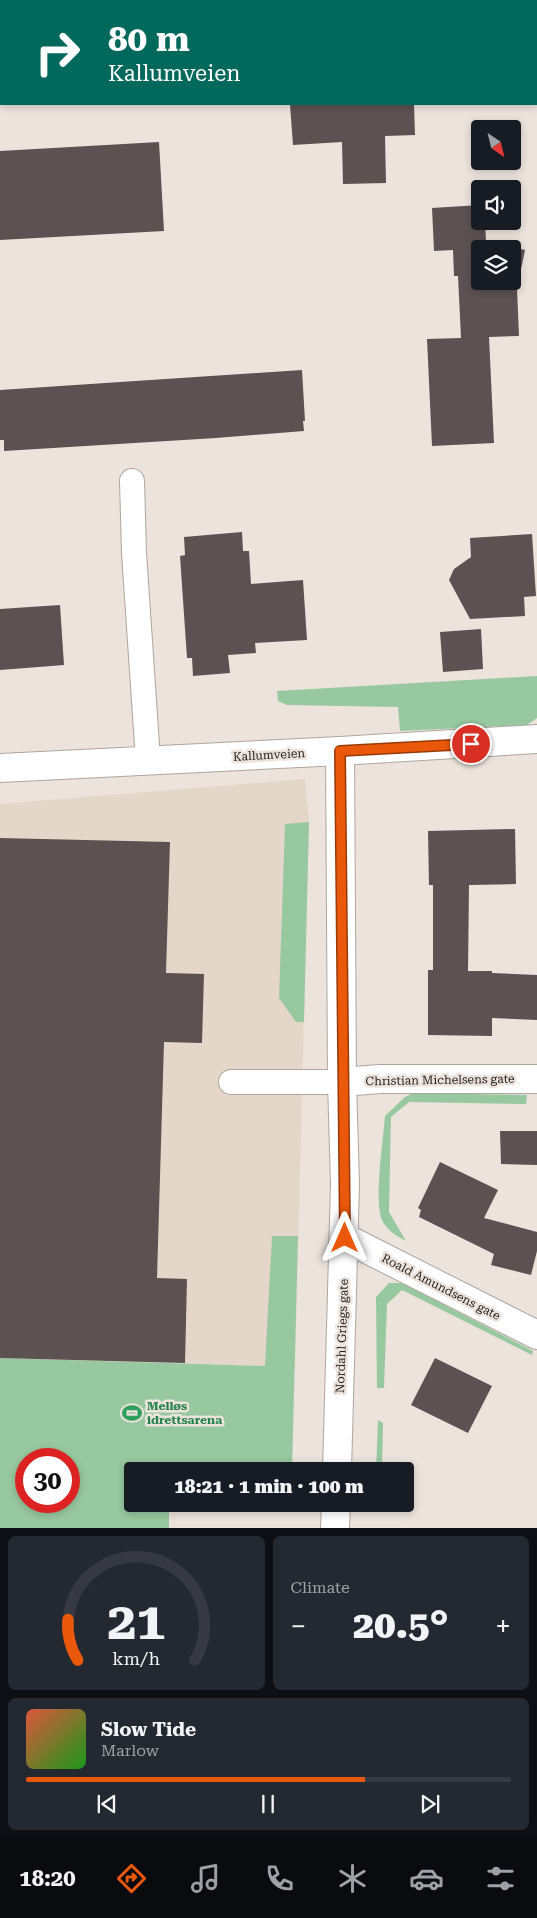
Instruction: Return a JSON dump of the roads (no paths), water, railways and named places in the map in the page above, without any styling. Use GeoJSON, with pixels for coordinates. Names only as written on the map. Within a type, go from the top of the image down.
{"type":"FeatureCollection","features":[{"type":"Feature","properties":{"kind":"street","name":"Kallumveien"},"geometry":{"type":"LineString","coordinates":[[0,768],[537,739]]}},
{"type":"Feature","properties":{"kind":"street","name":"Nordahl Griegs gate"},"geometry":{"type":"LineString","coordinates":[[337,1462],[345,1238],[340,751]]}},
{"type":"Feature","properties":{"kind":"street","name":"Christian Michelsens gate"},"geometry":{"type":"LineString","coordinates":[[342,1082],[380,1079],[537,1079]]}},
{"type":"Feature","properties":{"kind":"street","name":"Roald Amundsens gate"},"geometry":{"type":"LineString","coordinates":[[345,1238],[537,1335]]}},
{"type":"Feature","properties":{"kind":"street"},"geometry":{"type":"LineString","coordinates":[[335,1528],[336,1512]]}},
{"type":"Feature","properties":{"kind":"lane"},"geometry":{"type":"LineString","coordinates":[[132,481],[134,553],[148,760]]}},
{"type":"Feature","properties":{"kind":"lane"},"geometry":{"type":"LineString","coordinates":[[231,1082],[342,1082]]}},
{"type":"Feature","properties":{"kind":"place","name":"Melløs idrettsarena"},"geometry":{"type":"Point","coordinates":[132,1413]}}]}
